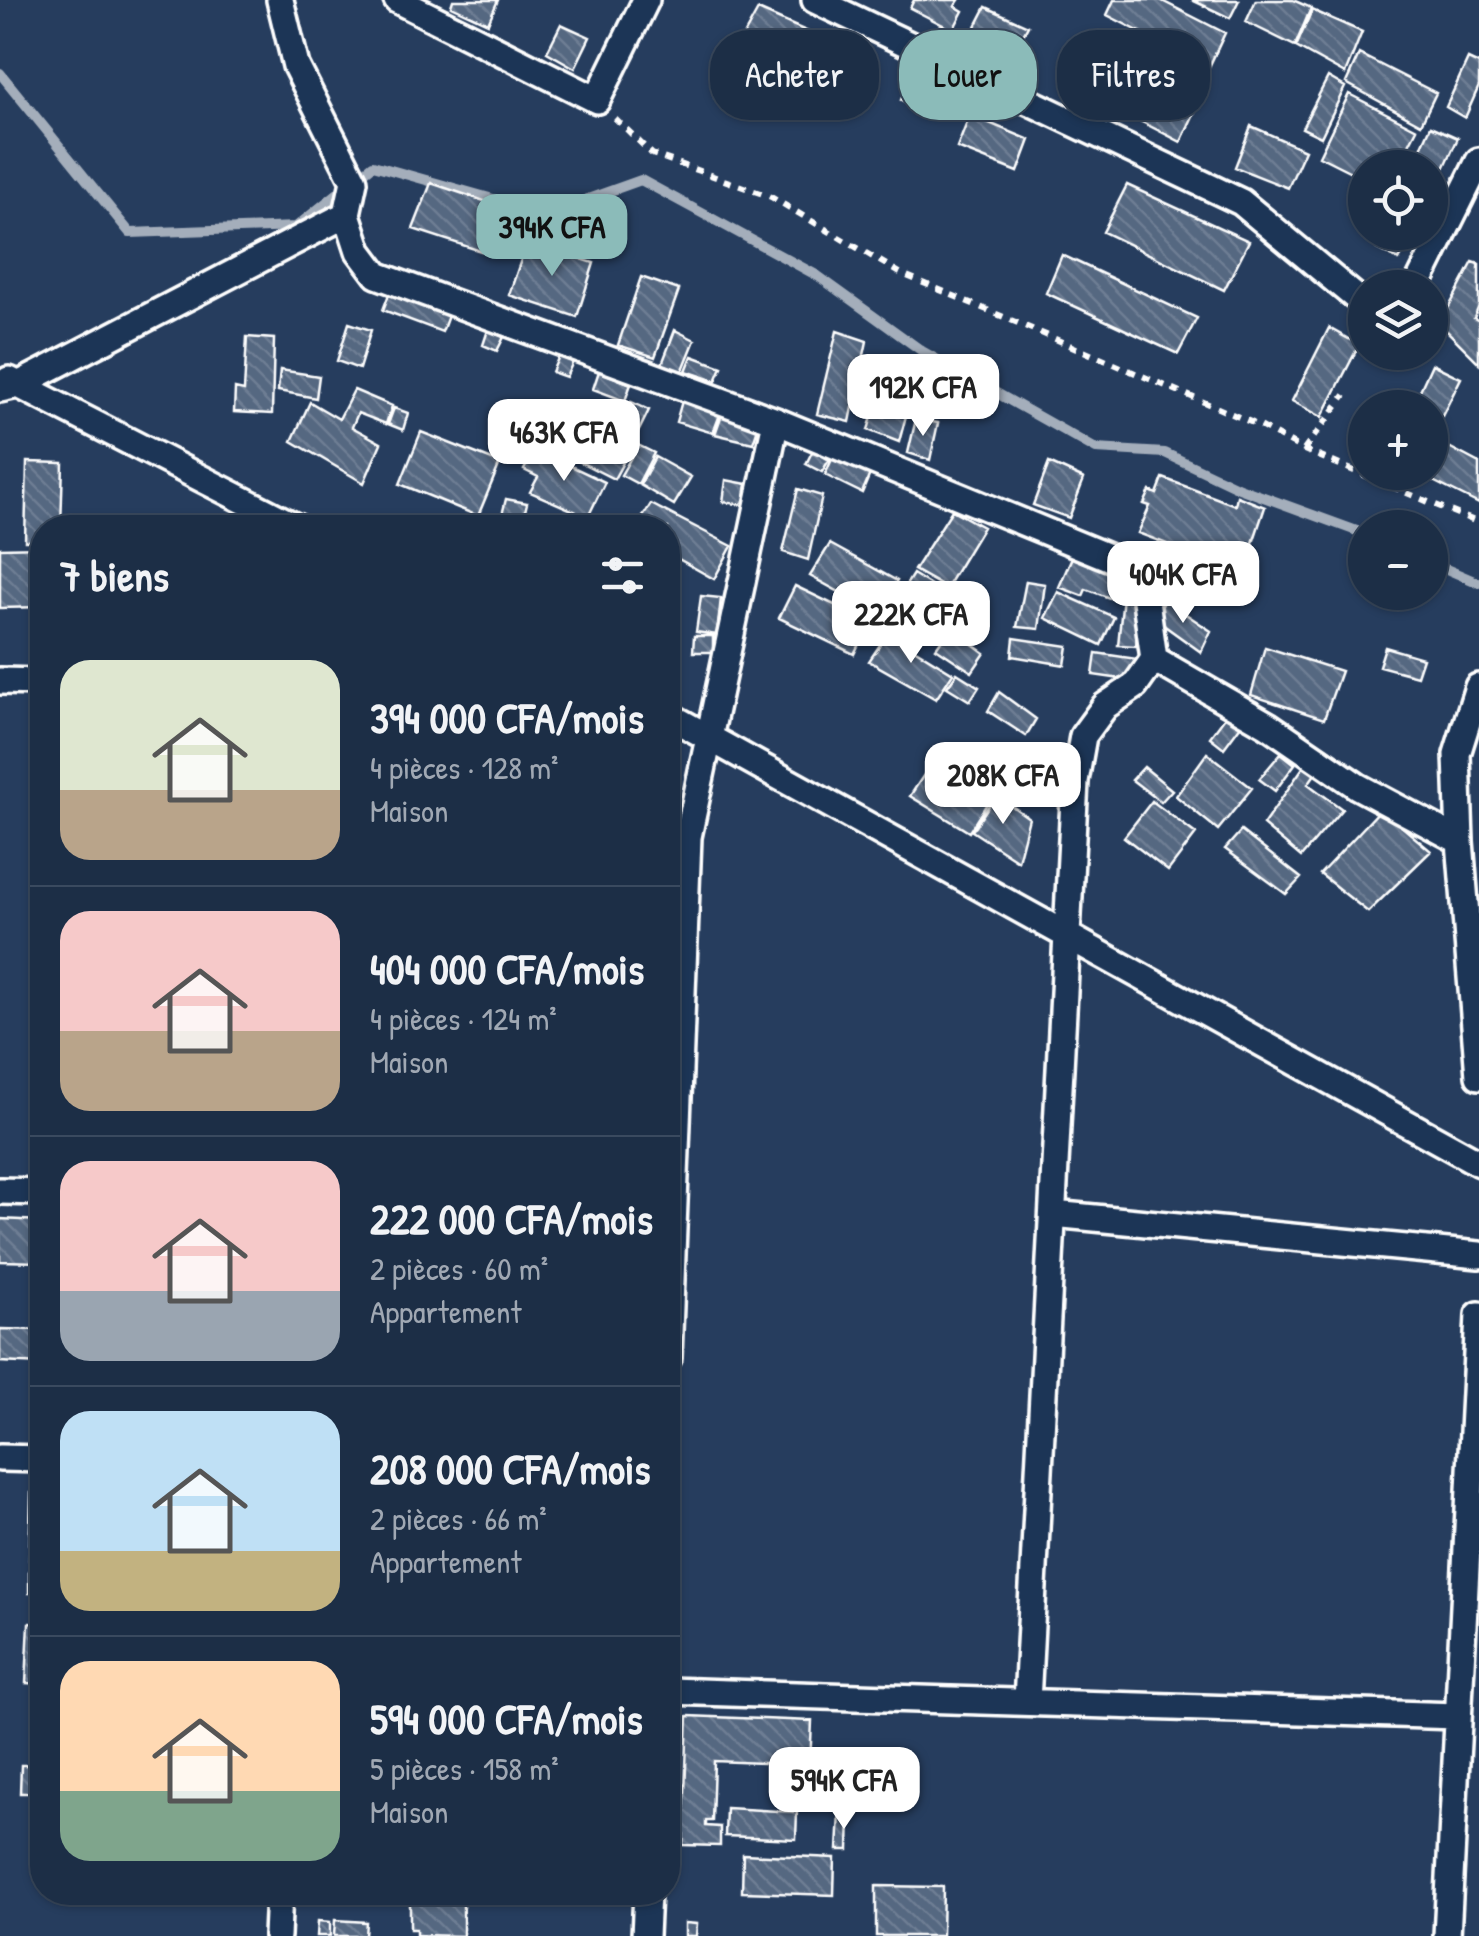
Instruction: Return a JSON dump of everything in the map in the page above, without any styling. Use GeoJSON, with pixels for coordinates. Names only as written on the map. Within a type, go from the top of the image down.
{"type":"FeatureCollection","features":[{"type":"Feature","properties":{"kind":"street"},"geometry":{"type":"LineString","coordinates":[[280,0],[296,66],[354,181],[347,214],[359,250],[377,275],[776,421],[1142,571],[1154,659],[1135,686],[1106,706],[1083,736],[1075,781],[1026,1702]]}},
{"type":"Feature","properties":{"kind":"street"},"geometry":{"type":"LineString","coordinates":[[398,0],[596,100],[646,0]]}},
{"type":"Feature","properties":{"kind":"street"},"geometry":{"type":"LineString","coordinates":[[815,0],[1240,202],[1348,291]]}},
{"type":"Feature","properties":{"kind":"street"},"geometry":{"type":"LineString","coordinates":[[1425,270],[1479,161]]}},
{"type":"Feature","properties":{"kind":"street"},"geometry":{"type":"LineString","coordinates":[[6,382],[347,214]]}},
{"type":"Feature","properties":{"kind":"street"},"geometry":{"type":"LineString","coordinates":[[6,382],[272,515]]}},
{"type":"Feature","properties":{"kind":"street"},"geometry":{"type":"LineString","coordinates":[[680,1045],[688,837],[776,421]]}},
{"type":"Feature","properties":{"kind":"street"},"geometry":{"type":"LineString","coordinates":[[1154,659],[1268,725],[1357,786],[1460,841]]}},
{"type":"Feature","properties":{"kind":"street"},"geometry":{"type":"LineString","coordinates":[[0,682],[30,682]]}},
{"type":"Feature","properties":{"kind":"street"},"geometry":{"type":"LineString","coordinates":[[1478,687],[1457,754],[1479,1076]]}},
{"type":"Feature","properties":{"kind":"street"},"geometry":{"type":"LineString","coordinates":[[680,722],[1479,1163]]}},
{"type":"Feature","properties":{"kind":"street"},"geometry":{"type":"LineString","coordinates":[[0,1190],[30,1191]]}},
{"type":"Feature","properties":{"kind":"street"},"geometry":{"type":"LineString","coordinates":[[1052,1214],[1479,1254]]}},
{"type":"Feature","properties":{"kind":"street"},"geometry":{"type":"LineString","coordinates":[[1447,1936],[1479,1314]]}},
{"type":"Feature","properties":{"kind":"street"},"geometry":{"type":"LineString","coordinates":[[0,1458],[30,1459]]}},
{"type":"Feature","properties":{"kind":"street"},"geometry":{"type":"LineString","coordinates":[[680,1691],[1458,1716]]}},
{"type":"Feature","properties":{"kind":"street"},"geometry":{"type":"LineString","coordinates":[[278,1936],[279,1905]]}},
{"type":"Feature","properties":{"kind":"street"},"geometry":{"type":"LineString","coordinates":[[645,1936],[646,1905]]}},
{"type":"Feature","properties":{"kind":"path"},"geometry":{"type":"LineString","coordinates":[[596,100],[652,154],[771,197],[900,272],[1260,426],[1304,450],[1479,522]]}},
{"type":"Feature","properties":{"kind":"path"},"geometry":{"type":"LineString","coordinates":[[1304,450],[1346,394]]}},
{"type":"Feature","properties":{"kind":"building"},"geometry":{"type":"Polygon","coordinates":[[[453,0],[498,0],[488,23],[451,6],[453,0]]]}},
{"type":"Feature","properties":{"kind":"building"},"geometry":{"type":"Polygon","coordinates":[[[914,0],[959,0],[955,6],[963,11],[953,30],[910,8],[914,0]]]}},
{"type":"Feature","properties":{"kind":"building"},"geometry":{"type":"Polygon","coordinates":[[[1114,0],[1160,0],[1225,33],[1210,65],[1210,30],[1136,30],[1107,15],[1114,0]]]}},
{"type":"Feature","properties":{"kind":"building"},"geometry":{"type":"Polygon","coordinates":[[[1192,0],[1239,0],[1230,18],[1192,0]]]}},
{"type":"Feature","properties":{"kind":"building"},"geometry":{"type":"Polygon","coordinates":[[[1256,0],[1293,0],[1311,8],[1295,46],[1246,22],[1256,0]]]}},
{"type":"Feature","properties":{"kind":"building"},"geometry":{"type":"Polygon","coordinates":[[[986,7],[1028,26],[1026,30],[974,30],[986,7]]]}},
{"type":"Feature","properties":{"kind":"building"},"geometry":{"type":"Polygon","coordinates":[[[758,10],[804,30],[747,30],[758,10]]]}},
{"type":"Feature","properties":{"kind":"building"},"geometry":{"type":"Polygon","coordinates":[[[1312,10],[1362,32],[1345,74],[1296,47],[1312,10]]]}},
{"type":"Feature","properties":{"kind":"building"},"geometry":{"type":"Polygon","coordinates":[[[561,24],[590,37],[575,68],[547,52],[561,24]]]}},
{"type":"Feature","properties":{"kind":"building"},"geometry":{"type":"Polygon","coordinates":[[[1359,54],[1436,93],[1421,124],[1346,83],[1359,54]]]}},
{"type":"Feature","properties":{"kind":"building"},"geometry":{"type":"Polygon","coordinates":[[[1468,59],[1479,64],[1479,86],[1465,118],[1446,107],[1468,59]]]}},
{"type":"Feature","properties":{"kind":"building"},"geometry":{"type":"Polygon","coordinates":[[[1328,77],[1345,87],[1321,137],[1302,128],[1328,77]]]}},
{"type":"Feature","properties":{"kind":"building"},"geometry":{"type":"Polygon","coordinates":[[[1349,94],[1417,129],[1406,150],[1348,150],[1348,170],[1319,156],[1349,94]]]}},
{"type":"Feature","properties":{"kind":"building"},"geometry":{"type":"Polygon","coordinates":[[[968,120],[982,120],[1030,140],[1018,172],[957,148],[968,120]]]}},
{"type":"Feature","properties":{"kind":"building"},"geometry":{"type":"Polygon","coordinates":[[[1138,120],[1191,120],[1181,142],[1138,120]]]}},
{"type":"Feature","properties":{"kind":"building"},"geometry":{"type":"Polygon","coordinates":[[[1251,126],[1305,150],[1288,188],[1235,167],[1251,126]]]}},
{"type":"Feature","properties":{"kind":"building"},"geometry":{"type":"Polygon","coordinates":[[[1431,126],[1458,138],[1448,160],[1448,150],[1420,150],[1431,126]]]}},
{"type":"Feature","properties":{"kind":"building"},"geometry":{"type":"Polygon","coordinates":[[[431,183],[511,210],[493,255],[413,229],[431,183]]]}},
{"type":"Feature","properties":{"kind":"building"},"geometry":{"type":"Polygon","coordinates":[[[1127,185],[1249,241],[1224,290],[1103,232],[1127,185]]]}},
{"type":"Feature","properties":{"kind":"building"},"geometry":{"type":"Polygon","coordinates":[[[527,242],[594,263],[577,317],[509,295],[527,242]]]}},
{"type":"Feature","properties":{"kind":"building"},"geometry":{"type":"Polygon","coordinates":[[[1379,250],[1402,250],[1399,260],[1379,250]]]}},
{"type":"Feature","properties":{"kind":"building"},"geometry":{"type":"Polygon","coordinates":[[[1062,255],[1197,318],[1178,354],[1046,293],[1062,255]]]}},
{"type":"Feature","properties":{"kind":"building"},"geometry":{"type":"Polygon","coordinates":[[[1473,262],[1479,264],[1479,306],[1474,318],[1479,321],[1479,363],[1448,332],[1448,309],[1473,262]]]}},
{"type":"Feature","properties":{"kind":"building"},"geometry":{"type":"Polygon","coordinates":[[[641,277],[679,290],[655,357],[618,345],[641,277]]]}},
{"type":"Feature","properties":{"kind":"building"},"geometry":{"type":"Polygon","coordinates":[[[391,289],[449,313],[442,332],[383,310],[391,289]]]}},
{"type":"Feature","properties":{"kind":"building"},"geometry":{"type":"Polygon","coordinates":[[[349,323],[371,330],[359,369],[337,361],[349,323]]]}},
{"type":"Feature","properties":{"kind":"building"},"geometry":{"type":"Polygon","coordinates":[[[1329,328],[1348,339],[1348,366],[1322,417],[1292,401],[1329,328]]]}},
{"type":"Feature","properties":{"kind":"building"},"geometry":{"type":"Polygon","coordinates":[[[488,330],[504,337],[497,351],[483,345],[488,330]]]}},
{"type":"Feature","properties":{"kind":"building"},"geometry":{"type":"Polygon","coordinates":[[[675,330],[695,340],[682,372],[662,364],[675,330]]]}},
{"type":"Feature","properties":{"kind":"building"},"geometry":{"type":"Polygon","coordinates":[[[837,331],[867,341],[850,422],[817,414],[837,331]]]}},
{"type":"Feature","properties":{"kind":"building"},"geometry":{"type":"Polygon","coordinates":[[[247,337],[274,339],[272,414],[234,412],[235,389],[244,391],[247,337]]]}},
{"type":"Feature","properties":{"kind":"building"},"geometry":{"type":"Polygon","coordinates":[[[559,356],[573,362],[566,377],[552,372],[559,356]]]}},
{"type":"Feature","properties":{"kind":"building"},"geometry":{"type":"Polygon","coordinates":[[[692,356],[722,367],[716,381],[686,371],[692,356]]]}},
{"type":"Feature","properties":{"kind":"building"},"geometry":{"type":"Polygon","coordinates":[[[889,361],[918,371],[899,442],[868,430],[889,361]]]}},
{"type":"Feature","properties":{"kind":"building"},"geometry":{"type":"Polygon","coordinates":[[[280,370],[319,376],[316,398],[278,391],[280,370]]]}},
{"type":"Feature","properties":{"kind":"building"},"geometry":{"type":"Polygon","coordinates":[[[1429,370],[1444,370],[1461,378],[1448,404],[1448,390],[1420,390],[1429,370]]]}},
{"type":"Feature","properties":{"kind":"building"},"geometry":{"type":"Polygon","coordinates":[[[599,371],[631,384],[625,401],[593,389],[599,371]]]}},
{"type":"Feature","properties":{"kind":"building"},"geometry":{"type":"Polygon","coordinates":[[[354,390],[392,406],[386,424],[358,413],[352,427],[381,443],[364,483],[292,441],[310,402],[339,419],[354,390]]]}},
{"type":"Feature","properties":{"kind":"building"},"geometry":{"type":"Polygon","coordinates":[[[682,401],[721,412],[713,433],[676,422],[682,401]]]}},
{"type":"Feature","properties":{"kind":"building"},"geometry":{"type":"Polygon","coordinates":[[[631,402],[649,410],[628,453],[609,444],[631,402]]]}},
{"type":"Feature","properties":{"kind":"building"},"geometry":{"type":"Polygon","coordinates":[[[394,408],[408,413],[403,430],[388,424],[394,408]]]}},
{"type":"Feature","properties":{"kind":"building"},"geometry":{"type":"Polygon","coordinates":[[[532,412],[626,457],[614,479],[521,432],[532,412]]]}},
{"type":"Feature","properties":{"kind":"building"},"geometry":{"type":"Polygon","coordinates":[[[722,414],[759,425],[753,443],[715,434],[722,414]]]}},
{"type":"Feature","properties":{"kind":"building"},"geometry":{"type":"Polygon","coordinates":[[[916,419],[938,423],[930,460],[908,453],[916,419]]]}},
{"type":"Feature","properties":{"kind":"building"},"geometry":{"type":"Polygon","coordinates":[[[421,432],[500,463],[478,515],[400,484],[421,432]]]}},
{"type":"Feature","properties":{"kind":"building"},"geometry":{"type":"Polygon","coordinates":[[[524,437],[534,442],[526,459],[514,453],[524,437]]]}},
{"type":"Feature","properties":{"kind":"building"},"geometry":{"type":"Polygon","coordinates":[[[638,445],[654,453],[638,484],[621,475],[638,445]]]}},
{"type":"Feature","properties":{"kind":"building"},"geometry":{"type":"Polygon","coordinates":[[[1448,447],[1479,463],[1479,504],[1448,488],[1448,447]]]}},
{"type":"Feature","properties":{"kind":"building"},"geometry":{"type":"Polygon","coordinates":[[[535,449],[605,482],[589,515],[583,515],[530,492],[538,477],[524,470],[535,449]]]}},
{"type":"Feature","properties":{"kind":"building"},"geometry":{"type":"Polygon","coordinates":[[[813,450],[829,460],[822,472],[806,464],[813,450]]]}},
{"type":"Feature","properties":{"kind":"building"},"geometry":{"type":"Polygon","coordinates":[[[836,450],[873,467],[862,493],[825,475],[836,450]]]}},
{"type":"Feature","properties":{"kind":"building"},"geometry":{"type":"Polygon","coordinates":[[[655,457],[691,477],[674,505],[640,485],[655,457]]]}},
{"type":"Feature","properties":{"kind":"building"},"geometry":{"type":"Polygon","coordinates":[[[27,462],[63,463],[61,515],[30,515],[30,541],[25,541],[27,462]]]}},
{"type":"Feature","properties":{"kind":"building"},"geometry":{"type":"Polygon","coordinates":[[[1049,463],[1084,479],[1069,518],[1033,505],[1049,463]]]}},
{"type":"Feature","properties":{"kind":"building"},"geometry":{"type":"Polygon","coordinates":[[[1163,478],[1235,505],[1237,496],[1265,507],[1243,573],[1138,533],[1150,506],[1144,504],[1150,491],[1157,494],[1163,478]]]}},
{"type":"Feature","properties":{"kind":"building"},"geometry":{"type":"Polygon","coordinates":[[[726,480],[747,484],[744,505],[723,502],[726,480]]]}},
{"type":"Feature","properties":{"kind":"building"},"geometry":{"type":"Polygon","coordinates":[[[798,489],[822,496],[808,560],[783,552],[798,489]]]}},
{"type":"Feature","properties":{"kind":"building"},"geometry":{"type":"Polygon","coordinates":[[[506,499],[527,503],[524,515],[502,515],[506,499]]]}},
{"type":"Feature","properties":{"kind":"building"},"geometry":{"type":"Polygon","coordinates":[[[651,504],[672,515],[644,515],[651,504]]]}},
{"type":"Feature","properties":{"kind":"building"},"geometry":{"type":"Polygon","coordinates":[[[952,510],[983,527],[946,588],[914,570],[952,510]]]}},
{"type":"Feature","properties":{"kind":"building"},"geometry":{"type":"Polygon","coordinates":[[[680,519],[732,546],[714,579],[680,560],[680,519]]]}},
{"type":"Feature","properties":{"kind":"building"},"geometry":{"type":"Polygon","coordinates":[[[830,544],[897,581],[876,612],[810,576],[830,544]]]}},
{"type":"Feature","properties":{"kind":"building"},"geometry":{"type":"Polygon","coordinates":[[[30,547],[30,607],[0,608],[0,548],[30,547]]]}},
{"type":"Feature","properties":{"kind":"building"},"geometry":{"type":"Polygon","coordinates":[[[1075,550],[1125,571],[1112,599],[1086,589],[1083,596],[1059,587],[1075,550]]]}},
{"type":"Feature","properties":{"kind":"building"},"geometry":{"type":"Polygon","coordinates":[[[913,574],[942,592],[914,639],[884,620],[913,574]]]}},
{"type":"Feature","properties":{"kind":"building"},"geometry":{"type":"Polygon","coordinates":[[[1026,581],[1045,584],[1039,629],[1017,627],[1026,581]]]}},
{"type":"Feature","properties":{"kind":"building"},"geometry":{"type":"Polygon","coordinates":[[[795,586],[870,622],[854,654],[779,618],[795,586]]]}},
{"type":"Feature","properties":{"kind":"building"},"geometry":{"type":"Polygon","coordinates":[[[1058,592],[1114,617],[1101,645],[1045,618],[1058,592]]]}},
{"type":"Feature","properties":{"kind":"building"},"geometry":{"type":"Polygon","coordinates":[[[701,596],[721,598],[717,635],[696,632],[701,596]]]}},
{"type":"Feature","properties":{"kind":"building"},"geometry":{"type":"Polygon","coordinates":[[[1123,596],[1140,598],[1136,646],[1118,645],[1123,596]]]}},
{"type":"Feature","properties":{"kind":"building"},"geometry":{"type":"Polygon","coordinates":[[[1165,600],[1211,631],[1201,652],[1155,619],[1165,600]]]}},
{"type":"Feature","properties":{"kind":"building"},"geometry":{"type":"Polygon","coordinates":[[[950,628],[985,653],[972,672],[936,648],[950,628]]]}},
{"type":"Feature","properties":{"kind":"building"},"geometry":{"type":"Polygon","coordinates":[[[888,633],[953,673],[936,699],[869,661],[888,633]]]}},
{"type":"Feature","properties":{"kind":"building"},"geometry":{"type":"Polygon","coordinates":[[[694,636],[713,636],[713,652],[693,652],[694,636]]]}},
{"type":"Feature","properties":{"kind":"building"},"geometry":{"type":"Polygon","coordinates":[[[1014,638],[1068,646],[1065,665],[1012,656],[1014,638]]]}},
{"type":"Feature","properties":{"kind":"building"},"geometry":{"type":"Polygon","coordinates":[[[1265,647],[1341,671],[1324,719],[1251,695],[1265,647]]]}},
{"type":"Feature","properties":{"kind":"building"},"geometry":{"type":"Polygon","coordinates":[[[1385,647],[1423,658],[1417,676],[1379,666],[1385,647]]]}},
{"type":"Feature","properties":{"kind":"building"},"geometry":{"type":"Polygon","coordinates":[[[1096,653],[1137,659],[1135,681],[1093,675],[1096,653]]]}},
{"type":"Feature","properties":{"kind":"building"},"geometry":{"type":"Polygon","coordinates":[[[957,673],[979,687],[970,701],[947,687],[957,673]]]}},
{"type":"Feature","properties":{"kind":"building"},"geometry":{"type":"Polygon","coordinates":[[[999,692],[1036,719],[1026,736],[988,711],[999,692]]]}},
{"type":"Feature","properties":{"kind":"building"},"geometry":{"type":"Polygon","coordinates":[[[1227,714],[1241,725],[1224,748],[1210,737],[1227,714]]]}},
{"type":"Feature","properties":{"kind":"building"},"geometry":{"type":"Polygon","coordinates":[[[1207,753],[1252,788],[1218,830],[1176,796],[1207,753]]]}},
{"type":"Feature","properties":{"kind":"building"},"geometry":{"type":"Polygon","coordinates":[[[1281,753],[1295,764],[1275,791],[1259,779],[1281,753]]]}},
{"type":"Feature","properties":{"kind":"building"},"geometry":{"type":"Polygon","coordinates":[[[937,755],[995,791],[969,832],[910,796],[937,755]]]}},
{"type":"Feature","properties":{"kind":"building"},"geometry":{"type":"Polygon","coordinates":[[[1304,766],[1315,774],[1308,784],[1342,809],[1301,857],[1263,825],[1304,766]]]}},
{"type":"Feature","properties":{"kind":"building"},"geometry":{"type":"Polygon","coordinates":[[[1144,767],[1172,790],[1161,802],[1132,780],[1144,767]]]}},
{"type":"Feature","properties":{"kind":"building"},"geometry":{"type":"Polygon","coordinates":[[[996,795],[1029,818],[1018,861],[972,831],[996,795]]]}},
{"type":"Feature","properties":{"kind":"building"},"geometry":{"type":"Polygon","coordinates":[[[1152,801],[1196,834],[1168,871],[1124,837],[1152,801]]]}},
{"type":"Feature","properties":{"kind":"building"},"geometry":{"type":"Polygon","coordinates":[[[1381,809],[1431,851],[1368,912],[1320,874],[1381,809]]]}},
{"type":"Feature","properties":{"kind":"building"},"geometry":{"type":"Polygon","coordinates":[[[1241,831],[1301,878],[1286,894],[1225,849],[1241,831]]]}},
{"type":"Feature","properties":{"kind":"building"},"geometry":{"type":"Polygon","coordinates":[[[0,1219],[30,1220],[30,1262],[0,1261],[0,1219]]]}},
{"type":"Feature","properties":{"kind":"building"},"geometry":{"type":"Polygon","coordinates":[[[0,1329],[30,1330],[30,1363],[0,1362],[0,1329]]]}},
{"type":"Feature","properties":{"kind":"building"},"geometry":{"type":"Polygon","coordinates":[[[29,1623],[30,1683],[26,1683],[29,1623]]]}},
{"type":"Feature","properties":{"kind":"building"},"geometry":{"type":"Polygon","coordinates":[[[688,1716],[812,1721],[810,1765],[714,1761],[712,1821],[706,1821],[706,1826],[720,1827],[720,1846],[683,1845],[688,1716]]]}},
{"type":"Feature","properties":{"kind":"building"},"geometry":{"type":"Polygon","coordinates":[[[21,1765],[30,1765],[30,1793],[20,1793],[21,1765]]]}},
{"type":"Feature","properties":{"kind":"building"},"geometry":{"type":"Polygon","coordinates":[[[726,1808],[797,1812],[796,1839],[725,1836],[726,1808]]]}},
{"type":"Feature","properties":{"kind":"building"},"geometry":{"type":"Polygon","coordinates":[[[840,1813],[850,1813],[849,1850],[838,1850],[840,1813]]]}},
{"type":"Feature","properties":{"kind":"building"},"geometry":{"type":"Polygon","coordinates":[[[743,1854],[835,1858],[834,1895],[742,1892],[743,1854]]]}},
{"type":"Feature","properties":{"kind":"building"},"geometry":{"type":"Polygon","coordinates":[[[876,1886],[943,1887],[942,1936],[876,1936],[876,1886]]]}},
{"type":"Feature","properties":{"kind":"building"},"geometry":{"type":"Polygon","coordinates":[[[410,1905],[463,1905],[463,1936],[416,1935],[416,1929],[410,1929],[410,1905]]]}},
{"type":"Feature","properties":{"kind":"building"},"geometry":{"type":"Polygon","coordinates":[[[335,1920],[366,1922],[365,1936],[334,1936],[335,1920]]]}},
{"type":"Feature","properties":{"kind":"building"},"geometry":{"type":"Polygon","coordinates":[[[318,1921],[330,1922],[330,1936],[317,1936],[318,1921]]]}},
{"type":"Feature","properties":{"kind":"building"},"geometry":{"type":"Polygon","coordinates":[[[685,1923],[697,1924],[696,1936],[685,1936],[685,1923]]]}},
{"type":"Feature","properties":{"kind":"waterway"},"geometry":{"type":"LineString","coordinates":[[0,73],[130,233],[296,227],[373,165],[546,214],[641,180],[818,276],[922,351],[1096,449],[1165,453],[1239,488],[1348,528]]}},
{"type":"Feature","properties":{"kind":"waterway"},"geometry":{"type":"LineString","coordinates":[[1448,570],[1479,583]]}}]}
